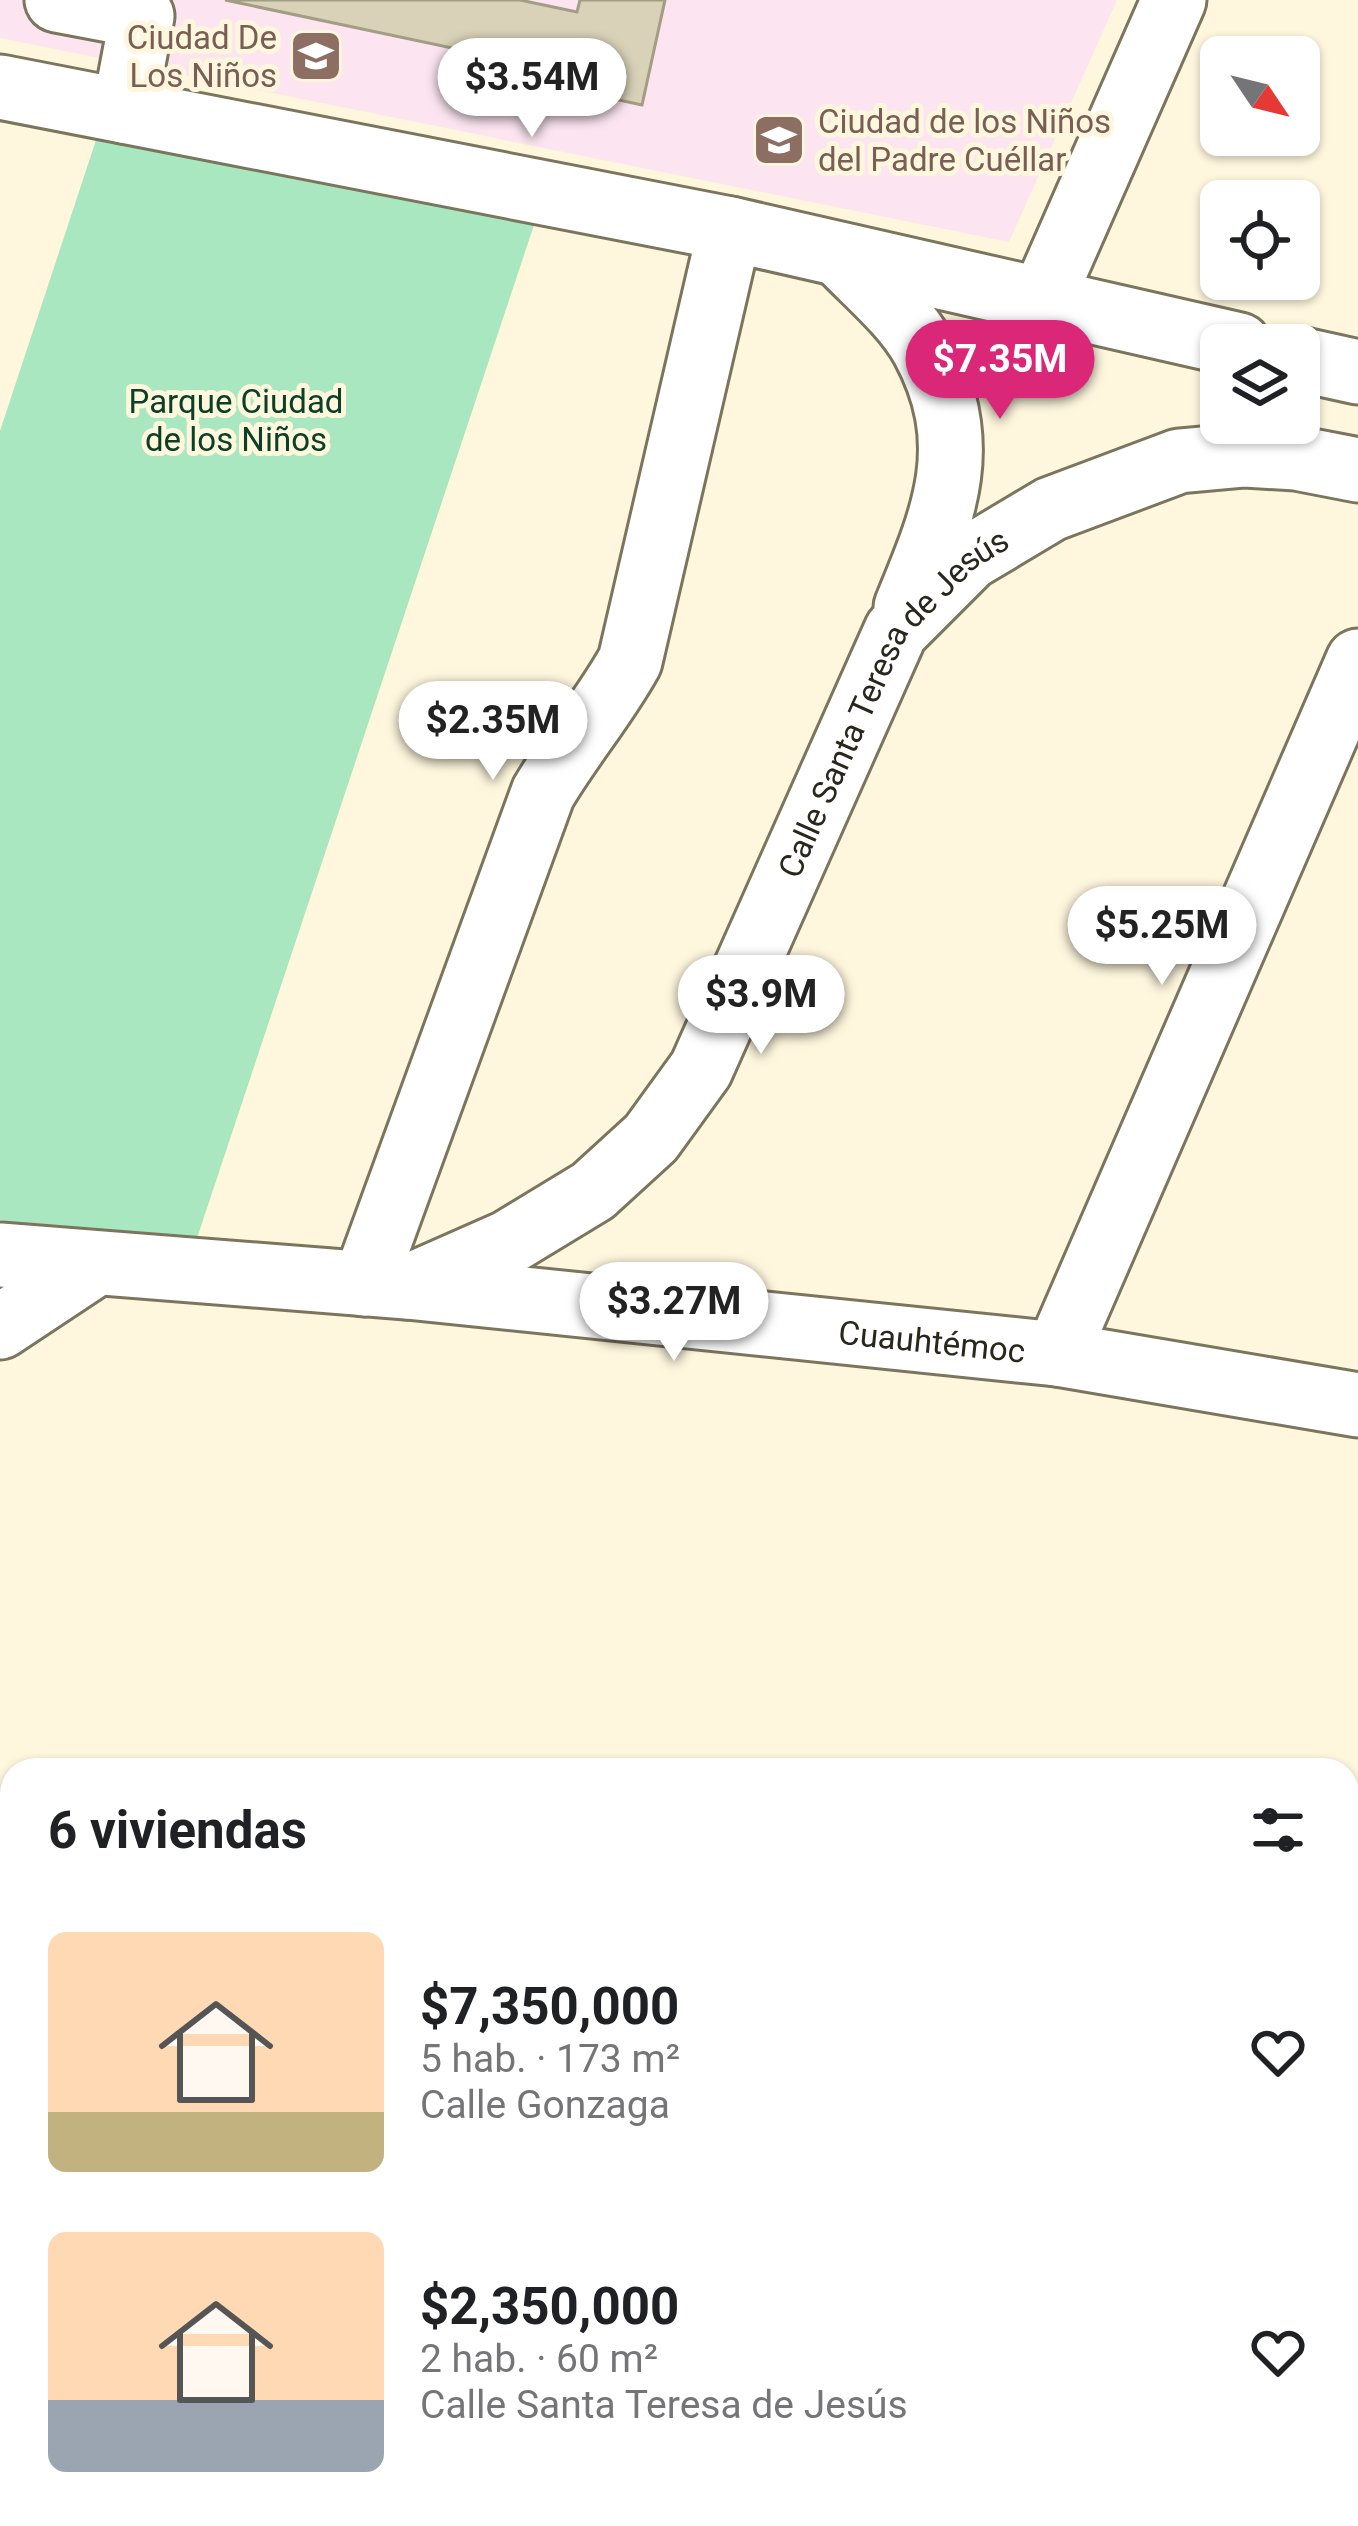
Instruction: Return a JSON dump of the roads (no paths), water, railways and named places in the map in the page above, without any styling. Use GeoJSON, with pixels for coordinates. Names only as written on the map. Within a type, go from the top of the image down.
{"type":"FeatureCollection","features":[{"type":"Feature","properties":{"kind":"street"},"geometry":{"type":"LineString","coordinates":[[57,0],[142,16],[124,111]]}},
{"type":"Feature","properties":{"kind":"street"},"geometry":{"type":"LineString","coordinates":[[1042,300],[1174,0]]}},
{"type":"Feature","properties":{"kind":"street"},"geometry":{"type":"LineString","coordinates":[[0,87],[730,229],[1200,336]]}},
{"type":"Feature","properties":{"kind":"street"},"geometry":{"type":"LineString","coordinates":[[385,1285],[543,793],[569,747],[603,710],[630,661],[730,229]]}},
{"type":"Feature","properties":{"kind":"street"},"geometry":{"type":"LineString","coordinates":[[842,257],[922,347],[953,442],[953,468],[939,525],[896,631]]}},
{"type":"Feature","properties":{"kind":"street"},"geometry":{"type":"LineString","coordinates":[[1320,363],[1358,372]]}},
{"type":"Feature","properties":{"kind":"street","name":"Calle Santa Teresa de Jesús"},"geometry":{"type":"LineString","coordinates":[[385,1285],[509,1242],[593,1191],[651,1138],[701,1069],[896,631],[969,558],[1051,508],[1179,461],[1245,455],[1296,458],[1358,470]]}},
{"type":"Feature","properties":{"kind":"street"},"geometry":{"type":"LineString","coordinates":[[1057,1354],[1358,661]]}},
{"type":"Feature","properties":{"kind":"street","name":"Cuauhtémoc"},"geometry":{"type":"LineString","coordinates":[[0,1255],[385,1285],[1057,1354],[1358,1406]]}},
{"type":"Feature","properties":{"kind":"street"},"geometry":{"type":"LineString","coordinates":[[0,1328],[95,1264]]}},
{"type":"Feature","properties":{"kind":"place","name":"Ciudad De Los Niños"},"geometry":{"type":"Point","coordinates":[316,56]}},
{"type":"Feature","properties":{"kind":"place","name":"Ciudad de los Niños del Padre Cuéllar"},"geometry":{"type":"Point","coordinates":[779,140]}},
{"type":"Feature","properties":{"kind":"park label","name":"Parque Ciudad de los Niños"},"geometry":{"type":"Point","coordinates":[236,420]}}]}
